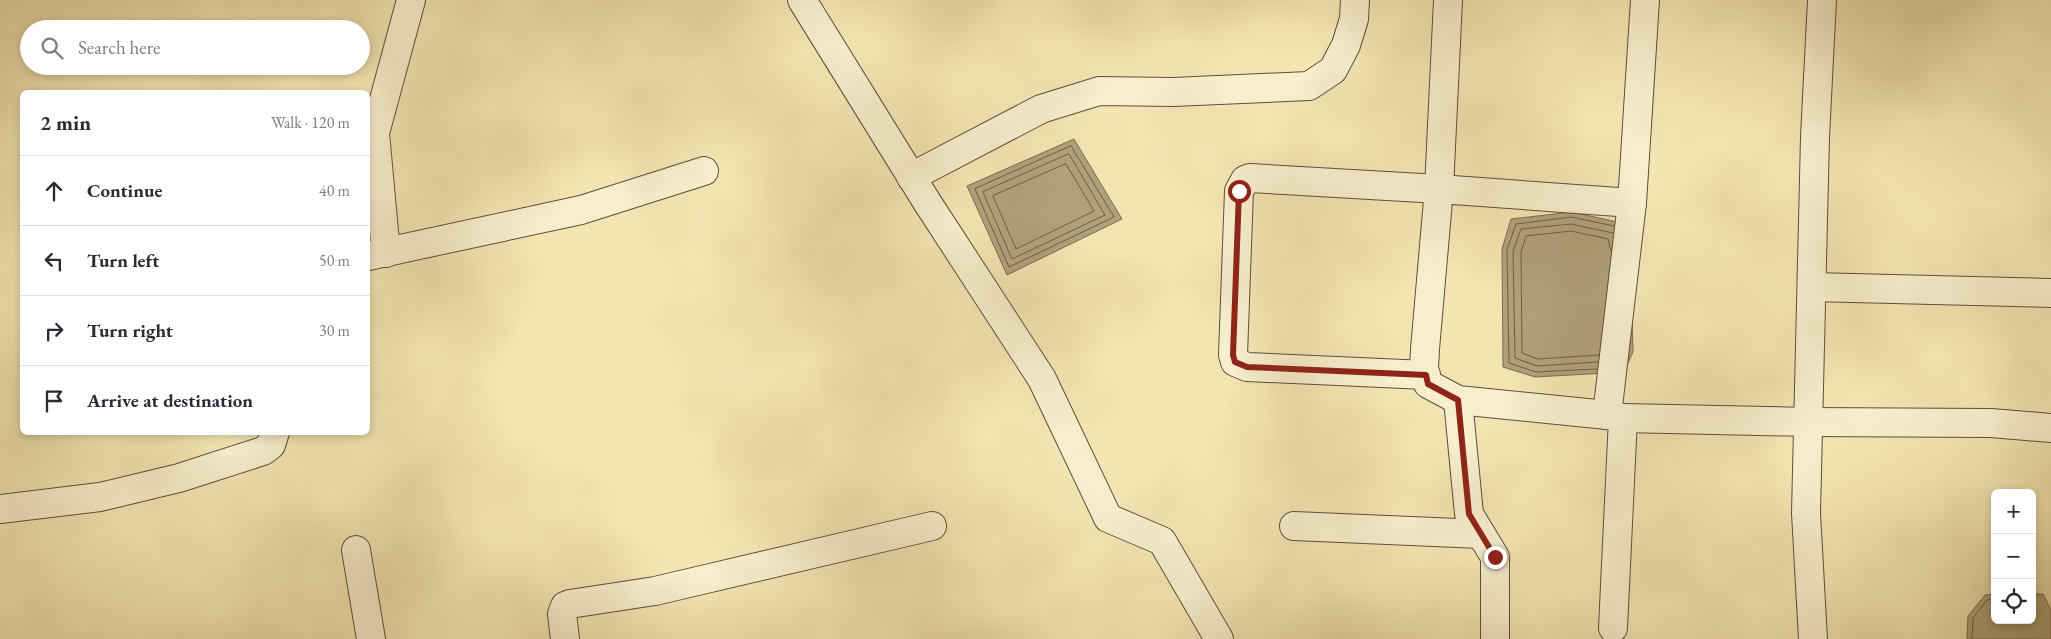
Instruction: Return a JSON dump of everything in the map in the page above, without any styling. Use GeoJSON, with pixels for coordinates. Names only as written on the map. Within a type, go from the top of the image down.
{"type":"FeatureCollection","features":[{"type":"Feature","properties":{"kind":"street"},"geometry":{"type":"LineString","coordinates":[[411,0],[375,133],[377,255],[581,210],[704,171]]}},
{"type":"Feature","properties":{"kind":"street"},"geometry":{"type":"LineString","coordinates":[[802,0],[911,177],[1042,379],[1108,518],[1162,541],[1218,639]]}},
{"type":"Feature","properties":{"kind":"street"},"geometry":{"type":"LineString","coordinates":[[911,177],[1041,109],[1099,91],[1173,92],[1309,86],[1333,70],[1346,45],[1354,19],[1355,0]]}},
{"type":"Feature","properties":{"kind":"street"},"geometry":{"type":"LineString","coordinates":[[1448,0],[1439,189],[1426,349],[1428,384],[1458,400],[1615,416],[1808,422],[1991,423],[2051,428]]}},
{"type":"Feature","properties":{"kind":"street"},"geometry":{"type":"LineString","coordinates":[[1613,628],[1615,416],[1632,203],[1645,0]]}},
{"type":"Feature","properties":{"kind":"street"},"geometry":{"type":"LineString","coordinates":[[1813,639],[1806,512],[1822,0]]}},
{"type":"Feature","properties":{"kind":"street"},"geometry":{"type":"LineString","coordinates":[[1426,375],[1247,367],[1235,362],[1233,355],[1239,191],[1245,180],[1250,178],[1439,189],[1632,203]]}},
{"type":"Feature","properties":{"kind":"street"},"geometry":{"type":"LineString","coordinates":[[1812,287],[2051,293]]}},
{"type":"Feature","properties":{"kind":"street"},"geometry":{"type":"LineString","coordinates":[[1458,400],[1469,514],[1495,557],[1495,639]]}},
{"type":"Feature","properties":{"kind":"street"},"geometry":{"type":"LineString","coordinates":[[0,509],[100,497],[179,478],[263,451],[271,445],[274,435]]}},
{"type":"Feature","properties":{"kind":"street"},"geometry":{"type":"LineString","coordinates":[[565,639],[562,614],[565,606],[570,604],[655,591],[932,526]]}},
{"type":"Feature","properties":{"kind":"street"},"geometry":{"type":"LineString","coordinates":[[1294,526],[1482,534]]}},
{"type":"Feature","properties":{"kind":"street"},"geometry":{"type":"LineString","coordinates":[[356,550],[371,639]]}},
{"type":"Feature","properties":{"kind":"water"},"geometry":{"type":"Polygon","coordinates":[[[1074,139],[1122,219],[1007,275],[967,186],[1074,139]]]}},
{"type":"Feature","properties":{"kind":"water"},"geometry":{"type":"Polygon","coordinates":[[[1572,212],[1622,223],[1630,241],[1633,352],[1624,372],[1535,377],[1503,367],[1502,249],[1511,219],[1572,212]]]}},
{"type":"Feature","properties":{"kind":"water"},"geometry":{"type":"Polygon","coordinates":[[[1991,594],[1991,624],[2036,624],[2036,594],[2043,594],[2051,610],[2051,639],[1967,639],[1968,616],[1985,595],[1991,594]]]}},
{"type":"Feature","properties":{"kind":"route"},"geometry":{"type":"LineString","coordinates":[[1239,191],[1233,355],[1235,362],[1247,367],[1426,375],[1428,384],[1458,400],[1469,514],[1495,557]]}}]}
